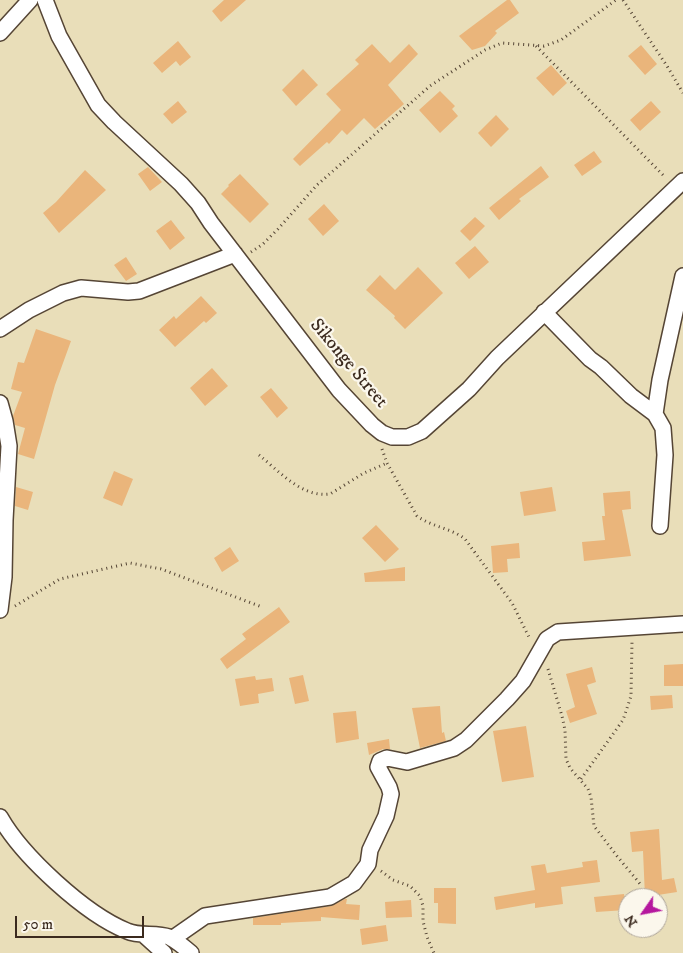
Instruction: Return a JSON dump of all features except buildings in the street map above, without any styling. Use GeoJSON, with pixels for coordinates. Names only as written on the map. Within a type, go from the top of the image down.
{"type":"FeatureCollection","features":[{"type":"Feature","properties":{"kind":"street"},"geometry":{"type":"LineString","coordinates":[[0,33],[30,0]]}},
{"type":"Feature","properties":{"kind":"street","name":"Sikonge Street"},"geometry":{"type":"LineString","coordinates":[[45,0],[59,36],[98,105],[198,203],[211,223],[238,256],[338,390],[372,425],[382,433],[392,437],[408,437],[422,431],[469,389],[496,358],[679,185]]}},
{"type":"Feature","properties":{"kind":"street"},"geometry":{"type":"LineString","coordinates":[[0,329],[28,310],[63,293],[82,288],[128,292],[139,291],[238,256]]}},
{"type":"Feature","properties":{"kind":"street"},"geometry":{"type":"LineString","coordinates":[[655,414],[660,380],[683,276]]}},
{"type":"Feature","properties":{"kind":"street"},"geometry":{"type":"LineString","coordinates":[[544,312],[590,359],[631,396],[655,414],[663,428],[665,455],[660,526]]}},
{"type":"Feature","properties":{"kind":"street"},"geometry":{"type":"LineString","coordinates":[[0,403],[5,421],[9,454],[5,520],[4,577],[6,609]]}},
{"type":"Feature","properties":{"kind":"street"},"geometry":{"type":"LineString","coordinates":[[172,939],[199,919],[211,914],[330,897],[354,883],[368,864],[370,850],[386,816],[391,794],[378,767],[380,761],[387,758],[407,762],[454,748],[466,740],[507,699],[523,680],[548,639],[558,632],[683,624]]}},
{"type":"Feature","properties":{"kind":"street"},"geometry":{"type":"LineString","coordinates":[[0,817],[5,832],[71,896],[114,925],[129,932],[167,936],[190,953]]}},
{"type":"Feature","properties":{"kind":"street"},"geometry":{"type":"LineString","coordinates":[[144,935],[164,953]]}},
{"type":"Feature","properties":{"kind":"path"},"geometry":{"type":"LineString","coordinates":[[238,256],[263,244],[316,184],[430,86],[486,50],[502,43],[544,46],[561,40],[616,0]]}},
{"type":"Feature","properties":{"kind":"path"},"geometry":{"type":"LineString","coordinates":[[623,0],[683,93]]}},
{"type":"Feature","properties":{"kind":"path"},"geometry":{"type":"LineString","coordinates":[[535,45],[679,185]]}},
{"type":"Feature","properties":{"kind":"path"},"geometry":{"type":"LineString","coordinates":[[372,425],[387,463],[417,516],[465,539],[512,603],[541,651],[558,700],[565,730],[566,759],[570,768],[581,779],[591,796],[594,826],[642,885]]}},
{"type":"Feature","properties":{"kind":"path"},"geometry":{"type":"LineString","coordinates":[[259,455],[297,485],[309,492],[324,495],[330,494],[364,473],[387,463]]}},
{"type":"Feature","properties":{"kind":"path"},"geometry":{"type":"LineString","coordinates":[[6,609],[60,579],[130,564],[161,569],[262,607]]}},
{"type":"Feature","properties":{"kind":"path"},"geometry":{"type":"LineString","coordinates":[[581,779],[623,720],[631,696],[632,628]]}},
{"type":"Feature","properties":{"kind":"path"},"geometry":{"type":"LineString","coordinates":[[368,864],[393,880],[410,886],[420,896],[423,906],[423,921],[434,953]]}}]}
